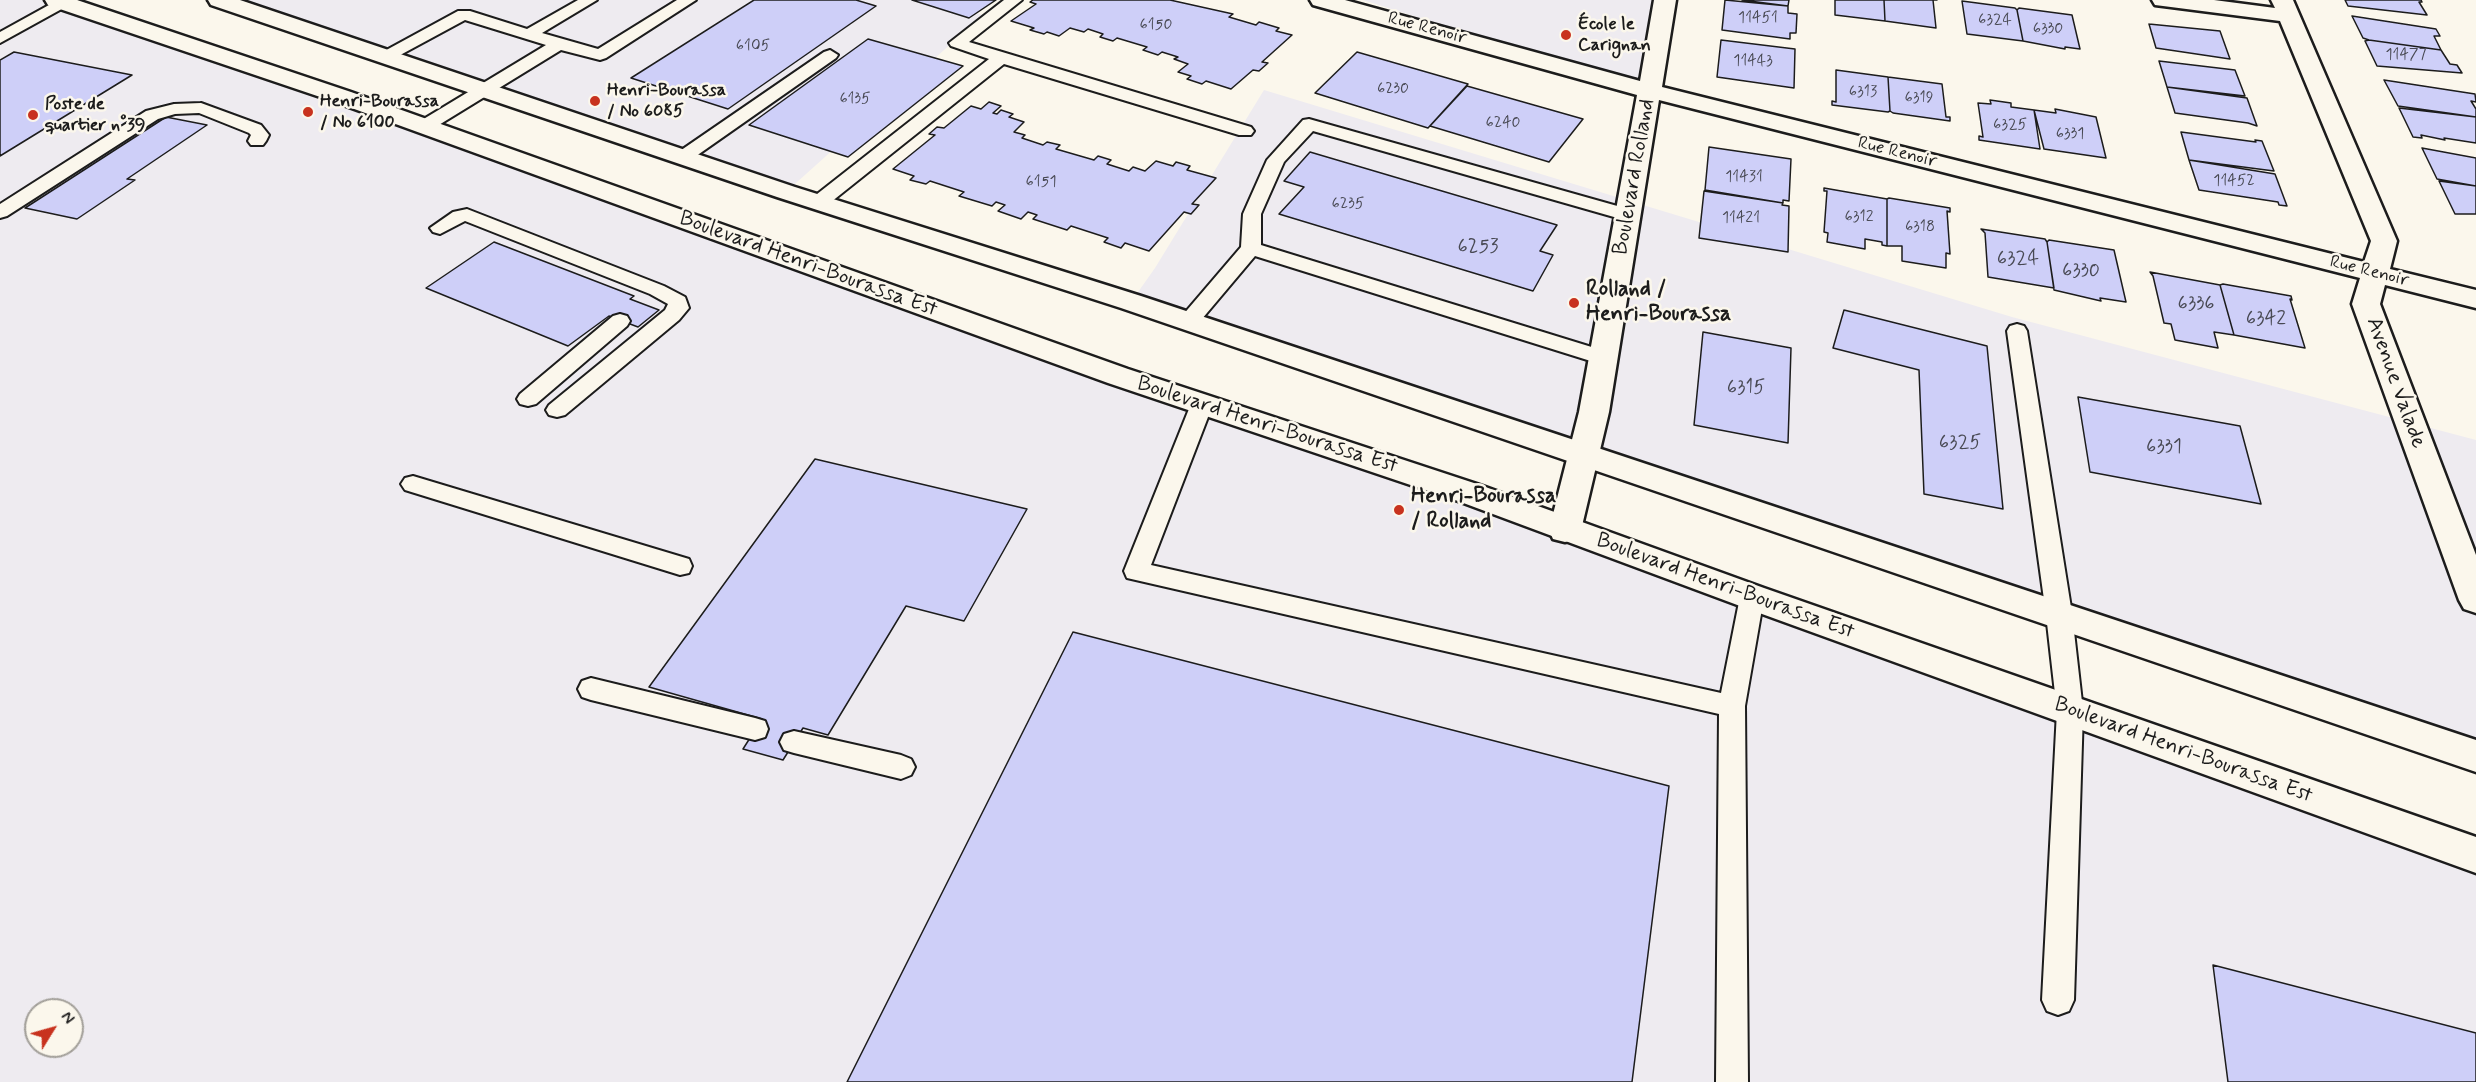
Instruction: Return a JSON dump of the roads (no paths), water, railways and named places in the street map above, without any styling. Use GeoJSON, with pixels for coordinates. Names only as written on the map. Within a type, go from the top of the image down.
{"type":"FeatureCollection","features":[{"type":"Feature","properties":{"kind":"main road"},"geometry":{"type":"LineString","coordinates":[[219,0],[683,157],[1189,321],[2476,756]]}},
{"type":"Feature","properties":{"kind":"main road","name":"Rue Renoir"},"geometry":{"type":"LineString","coordinates":[[1321,0],[1650,91],[2476,299]]}},
{"type":"Feature","properties":{"kind":"main road","name":"Boulevard Rolland"},"geometry":{"type":"LineString","coordinates":[[1565,530],[1584,456],[1604,358],[1665,0]]}},
{"type":"Feature","properties":{"kind":"main road"},"geometry":{"type":"LineString","coordinates":[[2163,0],[2285,8]]}},
{"type":"Feature","properties":{"kind":"main road","name":"Boulevard Henri-Bourassa Est"},"geometry":{"type":"LineString","coordinates":[[63,1],[343,97],[423,128],[1118,376],[1469,493],[1565,530],[2476,855]]}},
{"type":"Feature","properties":{"kind":"main road","name":"Avenue Valade"},"geometry":{"type":"LineString","coordinates":[[2285,8],[2384,241],[2366,304],[2476,600]]}},
{"type":"Feature","properties":{"kind":"lane"},"geometry":{"type":"LineString","coordinates":[[530,34],[589,0]]}},
{"type":"Feature","properties":{"kind":"lane"},"geometry":{"type":"LineString","coordinates":[[464,14],[600,55],[688,0]]}},
{"type":"Feature","properties":{"kind":"lane"},"geometry":{"type":"LineString","coordinates":[[1014,0],[957,44],[1245,131]]}},
{"type":"Feature","properties":{"kind":"lane"},"geometry":{"type":"LineString","coordinates":[[0,38],[63,1]]}},
{"type":"Feature","properties":{"kind":"lane"},"geometry":{"type":"LineString","coordinates":[[385,57],[480,5]]}},
{"type":"Feature","properties":{"kind":"lane"},"geometry":{"type":"LineString","coordinates":[[423,128],[559,44]]}},
{"type":"Feature","properties":{"kind":"lane"},"geometry":{"type":"LineString","coordinates":[[683,157],[830,55]]}},
{"type":"Feature","properties":{"kind":"lane"},"geometry":{"type":"LineString","coordinates":[[819,202],[1001,58]]}},
{"type":"Feature","properties":{"kind":"lane"},"geometry":{"type":"LineString","coordinates":[[0,212],[152,115],[174,109],[201,108],[255,129],[260,135],[257,141]]}},
{"type":"Feature","properties":{"kind":"lane"},"geometry":{"type":"LineString","coordinates":[[1189,321],[1251,248],[1252,214],[1276,160],[1309,124],[1628,215]]}},
{"type":"Feature","properties":{"kind":"lane"},"geometry":{"type":"LineString","coordinates":[[440,228],[460,216],[467,215],[657,290],[678,301],[679,308],[672,315],[557,410]]}},
{"type":"Feature","properties":{"kind":"lane"},"geometry":{"type":"LineString","coordinates":[[1251,248],[1604,358]]}},
{"type":"Feature","properties":{"kind":"lane"},"geometry":{"type":"LineString","coordinates":[[640,303],[657,290]]}},
{"type":"Feature","properties":{"kind":"lane"},"geometry":{"type":"LineString","coordinates":[[528,399],[620,321]]}},
{"type":"Feature","properties":{"kind":"lane"},"geometry":{"type":"LineString","coordinates":[[2017,331],[2059,614],[2070,711],[2058,1000]]}},
{"type":"Feature","properties":{"kind":"lane"},"geometry":{"type":"LineString","coordinates":[[1202,404],[1136,571],[1732,706]]}},
{"type":"Feature","properties":{"kind":"lane"},"geometry":{"type":"LineString","coordinates":[[412,484],[680,566]]}},
{"type":"Feature","properties":{"kind":"lane"},"geometry":{"type":"LineString","coordinates":[[1732,1082],[1732,706],[1752,597]]}},
{"type":"Feature","properties":{"kind":"lane"},"geometry":{"type":"LineString","coordinates":[[591,689],[755,729]]}},
{"type":"Feature","properties":{"kind":"lane"},"geometry":{"type":"LineString","coordinates":[[794,742],[901,767]]}},
{"type":"Feature","properties":{"kind":"place","name":"École le Carignan"},"geometry":{"type":"Point","coordinates":[1566,35]}},
{"type":"Feature","properties":{"kind":"place","name":"Henri-Bourassa / No 6085"},"geometry":{"type":"Point","coordinates":[595,101]}},
{"type":"Feature","properties":{"kind":"place","name":"Henri-Bourassa / No 6100"},"geometry":{"type":"Point","coordinates":[308,112]}},
{"type":"Feature","properties":{"kind":"place","name":"Poste de quartier n°39"},"geometry":{"type":"Point","coordinates":[33,115]}},
{"type":"Feature","properties":{"kind":"place","name":"Rolland / Henri-Bourassa"},"geometry":{"type":"Point","coordinates":[1574,303]}},
{"type":"Feature","properties":{"kind":"place","name":"Henri-Bourassa / Rolland"},"geometry":{"type":"Point","coordinates":[1399,510]}}]}
